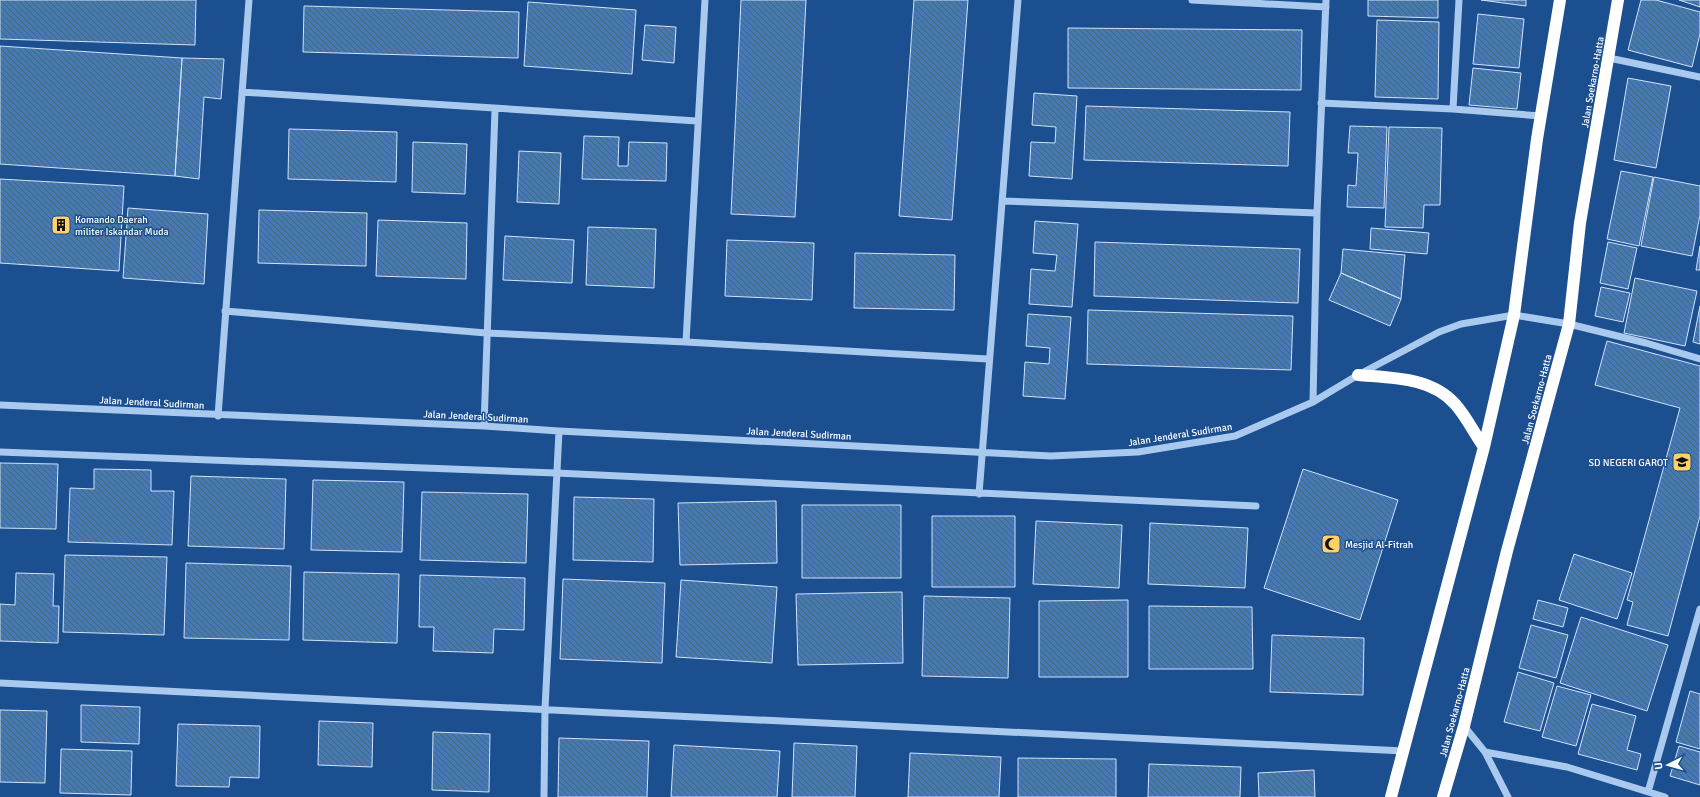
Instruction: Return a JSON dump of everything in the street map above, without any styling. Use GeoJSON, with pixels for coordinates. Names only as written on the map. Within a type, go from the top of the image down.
{"type":"FeatureCollection","features":[{"type":"Feature","properties":{"kind":"highway"},"geometry":{"type":"LineString","coordinates":[[1391,797],[1484,447],[1514,315],[1541,116],[1560,0]]}},
{"type":"Feature","properties":{"kind":"highway","name":"Jalan Soekarno-Hatta"},"geometry":{"type":"LineString","coordinates":[[1443,797],[1464,726],[1507,551],[1569,324],[1580,223],[1618,0]]}},
{"type":"Feature","properties":{"kind":"highway"},"geometry":{"type":"LineString","coordinates":[[1358,375],[1419,382],[1438,390],[1455,404],[1484,447]]}},
{"type":"Feature","properties":{"kind":"street"},"geometry":{"type":"LineString","coordinates":[[218,416],[249,0]]}},
{"type":"Feature","properties":{"kind":"street"},"geometry":{"type":"LineString","coordinates":[[686,342],[697,121],[705,0]]}},
{"type":"Feature","properties":{"kind":"street"},"geometry":{"type":"LineString","coordinates":[[979,494],[988,359],[1003,201],[1018,0]]}},
{"type":"Feature","properties":{"kind":"street"},"geometry":{"type":"LineString","coordinates":[[1192,0],[1326,3],[1317,213],[1313,402]]}},
{"type":"Feature","properties":{"kind":"street"},"geometry":{"type":"LineString","coordinates":[[1452,109],[1459,0]]}},
{"type":"Feature","properties":{"kind":"street"},"geometry":{"type":"LineString","coordinates":[[1609,58],[1700,77]]}},
{"type":"Feature","properties":{"kind":"street"},"geometry":{"type":"LineString","coordinates":[[242,92],[697,121]]}},
{"type":"Feature","properties":{"kind":"street"},"geometry":{"type":"LineString","coordinates":[[1321,103],[1452,109],[1541,116]]}},
{"type":"Feature","properties":{"kind":"street"},"geometry":{"type":"LineString","coordinates":[[484,426],[486,333],[495,109]]}},
{"type":"Feature","properties":{"kind":"street"},"geometry":{"type":"LineString","coordinates":[[1003,201],[1317,213]]}},
{"type":"Feature","properties":{"kind":"street"},"geometry":{"type":"LineString","coordinates":[[226,311],[486,333],[686,342],[988,359]]}},
{"type":"Feature","properties":{"kind":"street","name":"Jalan Jenderal Sudirman"},"geometry":{"type":"LineString","coordinates":[[0,405],[218,416],[484,426],[1051,456],[1138,452],[1235,436],[1313,402],[1358,375],[1439,332],[1461,324],[1514,315],[1569,324],[1646,343],[1700,359]]}},
{"type":"Feature","properties":{"kind":"street"},"geometry":{"type":"LineString","coordinates":[[544,797],[545,709],[559,431]]}},
{"type":"Feature","properties":{"kind":"street"},"geometry":{"type":"LineString","coordinates":[[0,452],[556,473],[1256,506]]}},
{"type":"Feature","properties":{"kind":"street"},"geometry":{"type":"LineString","coordinates":[[1648,792],[1700,609]]}},
{"type":"Feature","properties":{"kind":"street"},"geometry":{"type":"LineString","coordinates":[[0,683],[545,709],[788,723],[1404,751]]}},
{"type":"Feature","properties":{"kind":"street"},"geometry":{"type":"LineString","coordinates":[[1464,726],[1485,752],[1508,797]]}},
{"type":"Feature","properties":{"kind":"street"},"geometry":{"type":"LineString","coordinates":[[1485,752],[1567,767],[1665,797]]}},
{"type":"Feature","properties":{"kind":"building"},"geometry":{"type":"Polygon","coordinates":[[[0,0],[196,0],[195,45],[0,39],[0,0]]]}},
{"type":"Feature","properties":{"kind":"building"},"geometry":{"type":"Polygon","coordinates":[[[741,0],[806,0],[795,217],[731,214],[741,0]]]}},
{"type":"Feature","properties":{"kind":"building"},"geometry":{"type":"Polygon","coordinates":[[[914,0],[968,0],[952,220],[899,216],[914,0]]]}},
{"type":"Feature","properties":{"kind":"building"},"geometry":{"type":"Polygon","coordinates":[[[1368,0],[1438,0],[1438,18],[1368,16],[1368,0]]]}},
{"type":"Feature","properties":{"kind":"building"},"geometry":{"type":"Polygon","coordinates":[[[1481,0],[1526,0],[1526,6],[1481,0]]]}},
{"type":"Feature","properties":{"kind":"building"},"geometry":{"type":"Polygon","coordinates":[[[1641,0],[1656,0],[1700,12],[1700,34],[1692,67],[1628,50],[1641,0]]]}},
{"type":"Feature","properties":{"kind":"building"},"geometry":{"type":"Polygon","coordinates":[[[1679,0],[1700,0],[1700,7],[1679,0]]]}},
{"type":"Feature","properties":{"kind":"building"},"geometry":{"type":"Polygon","coordinates":[[[528,2],[636,10],[632,74],[524,66],[528,2]]]}},
{"type":"Feature","properties":{"kind":"building"},"geometry":{"type":"Polygon","coordinates":[[[304,6],[519,12],[518,58],[303,52],[304,6]]]}},
{"type":"Feature","properties":{"kind":"building"},"geometry":{"type":"Polygon","coordinates":[[[1478,14],[1524,19],[1519,68],[1473,64],[1478,14]]]}},
{"type":"Feature","properties":{"kind":"building"},"geometry":{"type":"Polygon","coordinates":[[[1377,20],[1439,22],[1438,99],[1375,97],[1377,20]]]}},
{"type":"Feature","properties":{"kind":"building"},"geometry":{"type":"Polygon","coordinates":[[[645,25],[676,27],[674,63],[642,60],[645,25]]]}},
{"type":"Feature","properties":{"kind":"building"},"geometry":{"type":"Polygon","coordinates":[[[1068,28],[1302,30],[1301,90],[1068,88],[1068,28]]]}},
{"type":"Feature","properties":{"kind":"building"},"geometry":{"type":"Polygon","coordinates":[[[0,46],[182,58],[175,176],[0,164],[0,46]]]}},
{"type":"Feature","properties":{"kind":"building"},"geometry":{"type":"Polygon","coordinates":[[[182,58],[224,59],[221,99],[204,97],[199,179],[175,176],[182,58]]]}},
{"type":"Feature","properties":{"kind":"building"},"geometry":{"type":"Polygon","coordinates":[[[1473,68],[1521,73],[1517,109],[1469,105],[1473,68]]]}},
{"type":"Feature","properties":{"kind":"building"},"geometry":{"type":"Polygon","coordinates":[[[1628,78],[1671,86],[1656,168],[1614,160],[1628,78]]]}},
{"type":"Feature","properties":{"kind":"building"},"geometry":{"type":"Polygon","coordinates":[[[1034,93],[1077,96],[1072,179],[1029,176],[1031,142],[1055,143],[1056,127],[1032,125],[1034,93]]]}},
{"type":"Feature","properties":{"kind":"building"},"geometry":{"type":"Polygon","coordinates":[[[1086,106],[1290,112],[1288,166],[1084,160],[1086,106]]]}},
{"type":"Feature","properties":{"kind":"building"},"geometry":{"type":"Polygon","coordinates":[[[1350,126],[1387,127],[1384,208],[1347,207],[1348,185],[1356,186],[1358,153],[1348,153],[1350,126]]]}},
{"type":"Feature","properties":{"kind":"building"},"geometry":{"type":"Polygon","coordinates":[[[1389,127],[1442,128],[1440,205],[1424,205],[1423,228],[1385,227],[1389,127]]]}},
{"type":"Feature","properties":{"kind":"building"},"geometry":{"type":"Polygon","coordinates":[[[289,129],[397,132],[396,182],[288,179],[289,129]]]}},
{"type":"Feature","properties":{"kind":"building"},"geometry":{"type":"Polygon","coordinates":[[[584,136],[619,137],[618,166],[628,166],[629,142],[667,143],[666,181],[582,179],[584,136]]]}},
{"type":"Feature","properties":{"kind":"building"},"geometry":{"type":"Polygon","coordinates":[[[413,142],[467,144],[465,194],[412,192],[413,142]]]}},
{"type":"Feature","properties":{"kind":"building"},"geometry":{"type":"Polygon","coordinates":[[[519,151],[561,153],[559,204],[517,202],[519,151]]]}},
{"type":"Feature","properties":{"kind":"building"},"geometry":{"type":"Polygon","coordinates":[[[1621,171],[1653,177],[1639,246],[1607,239],[1621,171]]]}},
{"type":"Feature","properties":{"kind":"building"},"geometry":{"type":"Polygon","coordinates":[[[1654,177],[1700,186],[1700,215],[1692,256],[1641,246],[1654,177]]]}},
{"type":"Feature","properties":{"kind":"building","name":"Komando Daerah militer Iskandar Muda"},"geometry":{"type":"Polygon","coordinates":[[[0,179],[124,186],[119,271],[0,263],[0,179]]]}},
{"type":"Feature","properties":{"kind":"building"},"geometry":{"type":"Polygon","coordinates":[[[128,208],[208,214],[204,284],[123,278],[128,208]]]}},
{"type":"Feature","properties":{"kind":"building"},"geometry":{"type":"Polygon","coordinates":[[[259,210],[367,213],[366,266],[258,263],[259,210]]]}},
{"type":"Feature","properties":{"kind":"building"},"geometry":{"type":"Polygon","coordinates":[[[378,220],[467,223],[466,279],[376,276],[378,220]]]}},
{"type":"Feature","properties":{"kind":"building"},"geometry":{"type":"Polygon","coordinates":[[[1035,221],[1078,224],[1072,307],[1029,304],[1031,269],[1055,271],[1057,255],[1033,253],[1035,221]]]}},
{"type":"Feature","properties":{"kind":"building"},"geometry":{"type":"Polygon","coordinates":[[[588,227],[656,229],[654,288],[586,285],[588,227]]]}},
{"type":"Feature","properties":{"kind":"building"},"geometry":{"type":"Polygon","coordinates":[[[1371,228],[1429,233],[1427,254],[1370,249],[1371,228]]]}},
{"type":"Feature","properties":{"kind":"building"},"geometry":{"type":"Polygon","coordinates":[[[505,236],[574,240],[572,283],[503,280],[505,236]]]}},
{"type":"Feature","properties":{"kind":"building"},"geometry":{"type":"Polygon","coordinates":[[[727,240],[814,243],[812,300],[725,296],[727,240]]]}},
{"type":"Feature","properties":{"kind":"building"},"geometry":{"type":"Polygon","coordinates":[[[1095,242],[1300,249],[1298,303],[1094,296],[1095,242]]]}},
{"type":"Feature","properties":{"kind":"building"},"geometry":{"type":"Polygon","coordinates":[[[1608,242],[1637,248],[1628,289],[1600,283],[1608,242]]]}},
{"type":"Feature","properties":{"kind":"building"},"geometry":{"type":"Polygon","coordinates":[[[1700,246],[1700,270],[1696,270],[1700,246]]]}},
{"type":"Feature","properties":{"kind":"building"},"geometry":{"type":"Polygon","coordinates":[[[1343,249],[1405,255],[1401,299],[1341,273],[1343,249]]]}},
{"type":"Feature","properties":{"kind":"building"},"geometry":{"type":"Polygon","coordinates":[[[855,253],[955,255],[954,310],[854,308],[855,253]]]}},
{"type":"Feature","properties":{"kind":"building"},"geometry":{"type":"Polygon","coordinates":[[[1341,273],[1401,299],[1390,326],[1329,300],[1341,273]]]}},
{"type":"Feature","properties":{"kind":"building"},"geometry":{"type":"Polygon","coordinates":[[[1635,278],[1697,291],[1685,346],[1624,333],[1635,278]]]}},
{"type":"Feature","properties":{"kind":"building"},"geometry":{"type":"Polygon","coordinates":[[[1601,287],[1630,293],[1623,322],[1595,316],[1601,287]]]}},
{"type":"Feature","properties":{"kind":"building"},"geometry":{"type":"Polygon","coordinates":[[[1700,306],[1700,344],[1693,342],[1700,306]]]}},
{"type":"Feature","properties":{"kind":"building"},"geometry":{"type":"Polygon","coordinates":[[[1088,310],[1293,316],[1291,370],[1087,364],[1088,310]]]}},
{"type":"Feature","properties":{"kind":"building"},"geometry":{"type":"Polygon","coordinates":[[[1028,314],[1071,317],[1065,399],[1023,396],[1025,362],[1049,364],[1050,348],[1026,346],[1028,314]]]}},
{"type":"Feature","properties":{"kind":"building","name":"SD NEGERI GAROT"},"geometry":{"type":"Polygon","coordinates":[[[1607,341],[1700,366],[1700,516],[1668,636],[1627,625],[1633,602],[1627,600],[1680,408],[1595,385],[1607,341]]]}},
{"type":"Feature","properties":{"kind":"building"},"geometry":{"type":"Polygon","coordinates":[[[0,463],[58,464],[56,529],[0,528],[0,463]]]}},
{"type":"Feature","properties":{"kind":"building"},"geometry":{"type":"Polygon","coordinates":[[[94,469],[151,470],[151,491],[174,491],[172,545],[68,542],[70,488],[94,489],[94,469]]]}},
{"type":"Feature","properties":{"kind":"building","name":"Mesjid Al-Fitrah"},"geometry":{"type":"Polygon","coordinates":[[[1303,469],[1398,500],[1360,620],[1264,588],[1303,469]]]}},
{"type":"Feature","properties":{"kind":"building"},"geometry":{"type":"Polygon","coordinates":[[[191,476],[286,479],[284,549],[188,546],[191,476]]]}},
{"type":"Feature","properties":{"kind":"building"},"geometry":{"type":"Polygon","coordinates":[[[313,480],[404,482],[402,552],[311,550],[313,480]]]}},
{"type":"Feature","properties":{"kind":"building"},"geometry":{"type":"Polygon","coordinates":[[[422,492],[528,494],[526,563],[420,560],[422,492]]]}},
{"type":"Feature","properties":{"kind":"building"},"geometry":{"type":"Polygon","coordinates":[[[574,497],[654,499],[653,562],[573,560],[574,497]]]}},
{"type":"Feature","properties":{"kind":"building"},"geometry":{"type":"Polygon","coordinates":[[[776,501],[777,563],[680,565],[678,503],[776,501]]]}},
{"type":"Feature","properties":{"kind":"building"},"geometry":{"type":"Polygon","coordinates":[[[802,505],[901,505],[901,578],[802,578],[802,505]]]}},
{"type":"Feature","properties":{"kind":"building"},"geometry":{"type":"Polygon","coordinates":[[[932,516],[1015,516],[1015,587],[932,587],[932,516]]]}},
{"type":"Feature","properties":{"kind":"building"},"geometry":{"type":"Polygon","coordinates":[[[1036,521],[1122,525],[1119,588],[1033,584],[1036,521]]]}},
{"type":"Feature","properties":{"kind":"building"},"geometry":{"type":"Polygon","coordinates":[[[1150,523],[1248,528],[1245,588],[1148,584],[1150,523]]]}},
{"type":"Feature","properties":{"kind":"building"},"geometry":{"type":"Polygon","coordinates":[[[1574,554],[1632,573],[1617,619],[1559,600],[1574,554]]]}},
{"type":"Feature","properties":{"kind":"building"},"geometry":{"type":"Polygon","coordinates":[[[65,555],[167,557],[164,635],[63,632],[65,555]]]}},
{"type":"Feature","properties":{"kind":"building"},"geometry":{"type":"Polygon","coordinates":[[[186,563],[291,566],[289,640],[184,638],[186,563]]]}},
{"type":"Feature","properties":{"kind":"building"},"geometry":{"type":"Polygon","coordinates":[[[304,572],[399,574],[397,643],[303,640],[304,572]]]}},
{"type":"Feature","properties":{"kind":"building"},"geometry":{"type":"Polygon","coordinates":[[[16,573],[54,574],[53,606],[59,606],[58,643],[0,641],[0,604],[15,605],[16,573]]]}},
{"type":"Feature","properties":{"kind":"building"},"geometry":{"type":"Polygon","coordinates":[[[420,575],[525,578],[524,630],[494,629],[493,653],[433,651],[434,627],[419,627],[420,575]]]}},
{"type":"Feature","properties":{"kind":"building"},"geometry":{"type":"Polygon","coordinates":[[[563,579],[665,583],[662,663],[560,659],[563,579]]]}},
{"type":"Feature","properties":{"kind":"building"},"geometry":{"type":"Polygon","coordinates":[[[681,580],[777,587],[772,663],[676,657],[681,580]]]}},
{"type":"Feature","properties":{"kind":"building"},"geometry":{"type":"Polygon","coordinates":[[[902,592],[903,663],[798,665],[796,594],[902,592]]]}},
{"type":"Feature","properties":{"kind":"building"},"geometry":{"type":"Polygon","coordinates":[[[924,596],[1010,598],[1008,678],[922,676],[924,596]]]}},
{"type":"Feature","properties":{"kind":"building"},"geometry":{"type":"Polygon","coordinates":[[[1128,600],[1128,677],[1039,677],[1039,601],[1128,600]]]}},
{"type":"Feature","properties":{"kind":"building"},"geometry":{"type":"Polygon","coordinates":[[[1538,600],[1568,608],[1563,627],[1533,619],[1538,600]]]}},
{"type":"Feature","properties":{"kind":"building"},"geometry":{"type":"Polygon","coordinates":[[[1149,606],[1252,607],[1253,669],[1149,669],[1149,606]]]}},
{"type":"Feature","properties":{"kind":"building"},"geometry":{"type":"Polygon","coordinates":[[[1581,617],[1668,645],[1647,711],[1560,683],[1581,617]]]}},
{"type":"Feature","properties":{"kind":"building"},"geometry":{"type":"Polygon","coordinates":[[[1531,625],[1568,635],[1556,678],[1519,668],[1531,625]]]}},
{"type":"Feature","properties":{"kind":"building"},"geometry":{"type":"Polygon","coordinates":[[[1272,635],[1364,638],[1363,695],[1270,692],[1272,635]]]}},
{"type":"Feature","properties":{"kind":"building"},"geometry":{"type":"Polygon","coordinates":[[[1518,672],[1554,683],[1540,731],[1504,722],[1518,672]]]}},
{"type":"Feature","properties":{"kind":"building"},"geometry":{"type":"Polygon","coordinates":[[[1557,686],[1591,695],[1576,746],[1542,737],[1557,686]]]}},
{"type":"Feature","properties":{"kind":"building"},"geometry":{"type":"Polygon","coordinates":[[[1690,691],[1700,694],[1700,749],[1676,742],[1690,691]]]}},
{"type":"Feature","properties":{"kind":"building"},"geometry":{"type":"Polygon","coordinates":[[[1592,704],[1636,716],[1627,750],[1641,754],[1637,770],[1578,754],[1592,704]]]}},
{"type":"Feature","properties":{"kind":"building"},"geometry":{"type":"Polygon","coordinates":[[[81,705],[140,707],[139,744],[81,742],[81,705]]]}},
{"type":"Feature","properties":{"kind":"building"},"geometry":{"type":"Polygon","coordinates":[[[0,710],[47,711],[45,783],[0,782],[0,710]]]}},
{"type":"Feature","properties":{"kind":"building"},"geometry":{"type":"Polygon","coordinates":[[[319,721],[373,723],[372,767],[318,765],[319,721]]]}},
{"type":"Feature","properties":{"kind":"building"},"geometry":{"type":"Polygon","coordinates":[[[178,724],[260,726],[259,778],[230,777],[229,787],[176,786],[178,724]]]}},
{"type":"Feature","properties":{"kind":"building"},"geometry":{"type":"Polygon","coordinates":[[[433,732],[490,734],[489,792],[432,790],[433,732]]]}},
{"type":"Feature","properties":{"kind":"building"},"geometry":{"type":"Polygon","coordinates":[[[559,738],[649,741],[647,797],[558,797],[559,738]]]}},
{"type":"Feature","properties":{"kind":"building"},"geometry":{"type":"Polygon","coordinates":[[[794,743],[857,746],[855,797],[792,797],[794,743]]]}},
{"type":"Feature","properties":{"kind":"building"},"geometry":{"type":"Polygon","coordinates":[[[674,745],[780,751],[777,797],[671,797],[674,745]]]}},
{"type":"Feature","properties":{"kind":"building"},"geometry":{"type":"Polygon","coordinates":[[[1679,746],[1700,752],[1700,785],[1670,776],[1679,746]]]}},
{"type":"Feature","properties":{"kind":"building"},"geometry":{"type":"Polygon","coordinates":[[[61,749],[132,751],[131,795],[60,793],[61,749]]]}},
{"type":"Feature","properties":{"kind":"building"},"geometry":{"type":"Polygon","coordinates":[[[910,753],[1001,757],[999,797],[908,797],[910,753]]]}},
{"type":"Feature","properties":{"kind":"building"},"geometry":{"type":"Polygon","coordinates":[[[1018,758],[1116,759],[1116,797],[1018,797],[1018,758]]]}},
{"type":"Feature","properties":{"kind":"building"},"geometry":{"type":"Polygon","coordinates":[[[1149,764],[1241,767],[1240,797],[1148,797],[1149,764]]]}},
{"type":"Feature","properties":{"kind":"building"},"geometry":{"type":"Polygon","coordinates":[[[1314,770],[1315,797],[1259,797],[1258,773],[1314,770]]]}},
{"type":"Feature","properties":{"kind":"place","name":"Komando Daerah militer Iskandar Muda"},"geometry":{"type":"Point","coordinates":[61,225]}},
{"type":"Feature","properties":{"kind":"place","name":"SD NEGERI GAROT"},"geometry":{"type":"Point","coordinates":[1682,462]}},
{"type":"Feature","properties":{"kind":"place","name":"Mesjid Al-Fitrah"},"geometry":{"type":"Point","coordinates":[1331,544]}}]}
